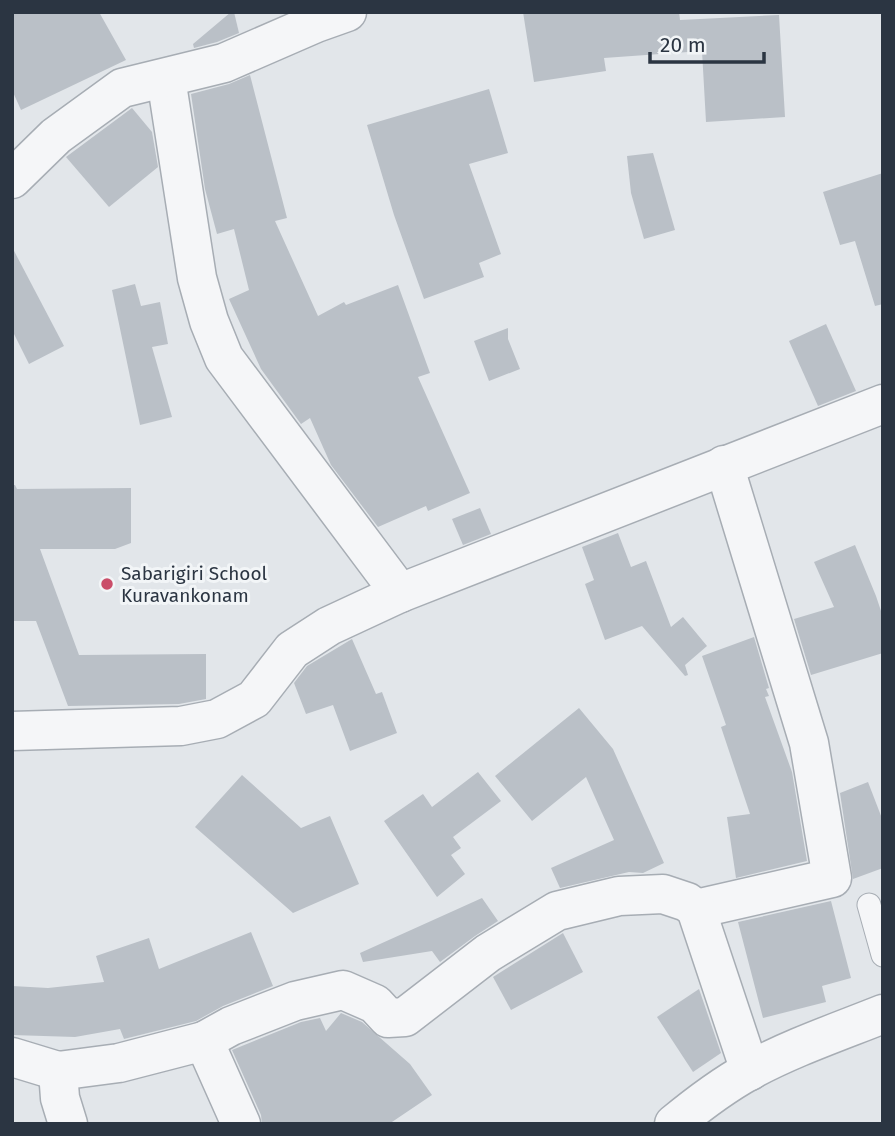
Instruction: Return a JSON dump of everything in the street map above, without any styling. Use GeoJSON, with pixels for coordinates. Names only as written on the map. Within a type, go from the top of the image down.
{"type":"FeatureCollection","features":[{"type":"Feature","properties":{"kind":"street"},"geometry":{"type":"LineString","coordinates":[[12,179],[55,136],[122,88],[224,63],[295,21],[347,12]]}},
{"type":"Feature","properties":{"kind":"street"},"geometry":{"type":"LineString","coordinates":[[166,78],[197,278],[209,321],[225,358],[400,593]]}},
{"type":"Feature","properties":{"kind":"street"},"geometry":{"type":"LineString","coordinates":[[12,731],[181,726],[217,719],[254,699],[292,650],[329,626],[400,593],[883,404]]}},
{"type":"Feature","properties":{"kind":"street"},"geometry":{"type":"LineString","coordinates":[[696,909],[832,878],[808,743],[724,465]]}},
{"type":"Feature","properties":{"kind":"street"},"geometry":{"type":"LineString","coordinates":[[12,1057],[58,1071],[119,1063],[204,1041],[231,1026],[295,1001],[343,990],[375,1004],[388,1018],[405,1017],[488,953],[557,911],[619,896],[663,894],[687,902],[696,909],[750,1071]]}},
{"type":"Feature","properties":{"kind":"street"},"geometry":{"type":"LineString","coordinates":[[674,1124],[695,1106],[750,1071],[812,1042],[883,1014]]}},
{"type":"Feature","properties":{"kind":"street"},"geometry":{"type":"LineString","coordinates":[[204,1041],[241,1124]]}},
{"type":"Feature","properties":{"kind":"street"},"geometry":{"type":"LineString","coordinates":[[58,1071],[60,1098],[68,1124]]}},
{"type":"Feature","properties":{"kind":"lane"},"geometry":{"type":"LineString","coordinates":[[869,905],[883,955]]}},
{"type":"Feature","properties":{"kind":"building"},"geometry":{"type":"Polygon","coordinates":[[[12,12],[99,12],[126,60],[21,110],[12,90],[12,12]]]}},
{"type":"Feature","properties":{"kind":"building"},"geometry":{"type":"Polygon","coordinates":[[[234,12],[239,33],[194,48],[193,44],[234,12]]]}},
{"type":"Feature","properties":{"kind":"building"},"geometry":{"type":"Polygon","coordinates":[[[523,12],[679,12],[680,20],[779,15],[785,117],[706,122],[702,51],[604,58],[606,71],[534,82],[523,12]]]}},
{"type":"Feature","properties":{"kind":"building"},"geometry":{"type":"Polygon","coordinates":[[[250,75],[287,218],[275,221],[318,316],[344,302],[346,305],[398,285],[430,373],[418,377],[470,493],[428,511],[426,506],[378,527],[331,465],[310,418],[301,424],[261,369],[229,299],[249,290],[234,229],[217,234],[205,189],[191,94],[229,84],[250,75]]]}},
{"type":"Feature","properties":{"kind":"building"},"geometry":{"type":"Polygon","coordinates":[[[489,89],[508,153],[469,164],[501,254],[479,263],[484,277],[424,299],[394,215],[367,125],[489,89]]]}},
{"type":"Feature","properties":{"kind":"building"},"geometry":{"type":"Polygon","coordinates":[[[132,108],[152,132],[158,167],[109,207],[66,157],[132,108]]]}},
{"type":"Feature","properties":{"kind":"building"},"geometry":{"type":"Polygon","coordinates":[[[653,153],[675,230],[644,239],[631,193],[627,156],[653,153]]]}},
{"type":"Feature","properties":{"kind":"building"},"geometry":{"type":"Polygon","coordinates":[[[883,173],[883,304],[875,306],[855,241],[840,245],[823,192],[883,173]]]}},
{"type":"Feature","properties":{"kind":"building"},"geometry":{"type":"Polygon","coordinates":[[[12,247],[64,346],[29,364],[12,330],[12,247]]]}},
{"type":"Feature","properties":{"kind":"building"},"geometry":{"type":"Polygon","coordinates":[[[135,284],[141,306],[160,302],[168,344],[152,347],[172,417],[140,425],[112,290],[135,284]]]}},
{"type":"Feature","properties":{"kind":"building"},"geometry":{"type":"Polygon","coordinates":[[[826,324],[856,391],[818,406],[789,341],[826,324]]]}},
{"type":"Feature","properties":{"kind":"building"},"geometry":{"type":"Polygon","coordinates":[[[508,328],[508,339],[520,369],[489,381],[474,341],[508,328]]]}},
{"type":"Feature","properties":{"kind":"building"},"geometry":{"type":"Polygon","coordinates":[[[12,485],[17,489],[131,488],[131,543],[115,549],[40,549],[79,655],[206,654],[206,699],[179,704],[68,706],[36,621],[12,621],[12,485]]]}},
{"type":"Feature","properties":{"kind":"building"},"geometry":{"type":"Polygon","coordinates":[[[480,508],[491,534],[463,545],[452,519],[480,508]]]}},
{"type":"Feature","properties":{"kind":"building"},"geometry":{"type":"Polygon","coordinates":[[[618,533],[631,567],[646,561],[671,627],[683,617],[707,646],[685,665],[688,675],[685,676],[642,626],[605,640],[585,584],[594,580],[582,547],[618,533]]]}},
{"type":"Feature","properties":{"kind":"building"},"geometry":{"type":"Polygon","coordinates":[[[855,545],[883,617],[883,653],[811,675],[794,619],[834,607],[814,562],[855,545]]]}},
{"type":"Feature","properties":{"kind":"building"},"geometry":{"type":"Polygon","coordinates":[[[754,637],[769,688],[766,689],[769,696],[765,697],[792,772],[807,861],[736,878],[727,817],[750,814],[721,727],[726,725],[702,656],[754,637]]]}},
{"type":"Feature","properties":{"kind":"building"},"geometry":{"type":"Polygon","coordinates":[[[352,639],[376,694],[382,692],[397,733],[350,751],[333,705],[306,714],[294,683],[307,666],[352,639]]]}},
{"type":"Feature","properties":{"kind":"building"},"geometry":{"type":"Polygon","coordinates":[[[579,708],[613,749],[664,863],[643,873],[629,872],[560,888],[551,868],[614,840],[586,777],[532,821],[495,776],[579,708]]]}},
{"type":"Feature","properties":{"kind":"building"},"geometry":{"type":"Polygon","coordinates":[[[478,772],[501,801],[453,837],[461,848],[451,855],[465,874],[437,897],[384,821],[423,794],[432,807],[478,772]]]}},
{"type":"Feature","properties":{"kind":"building"},"geometry":{"type":"Polygon","coordinates":[[[242,775],[301,828],[330,816],[359,884],[293,913],[195,827],[242,775]]]}},
{"type":"Feature","properties":{"kind":"building"},"geometry":{"type":"Polygon","coordinates":[[[868,782],[883,821],[883,868],[853,879],[840,793],[868,782]]]}},
{"type":"Feature","properties":{"kind":"building"},"geometry":{"type":"Polygon","coordinates":[[[482,898],[498,921],[440,962],[432,951],[363,962],[360,953],[482,898]]]}},
{"type":"Feature","properties":{"kind":"building"},"geometry":{"type":"Polygon","coordinates":[[[831,901],[851,978],[822,986],[826,1002],[763,1018],[738,922],[831,901]]]}},
{"type":"Feature","properties":{"kind":"building"},"geometry":{"type":"Polygon","coordinates":[[[251,932],[273,986],[223,1006],[196,1021],[124,1039],[120,1029],[75,1037],[12,1035],[12,986],[48,988],[104,982],[96,956],[149,938],[159,969],[251,932]]]}},
{"type":"Feature","properties":{"kind":"building"},"geometry":{"type":"Polygon","coordinates":[[[563,933],[583,972],[511,1010],[493,977],[563,933]]]}},
{"type":"Feature","properties":{"kind":"building"},"geometry":{"type":"Polygon","coordinates":[[[699,989],[721,1053],[693,1072],[657,1017],[699,989]]]}},
{"type":"Feature","properties":{"kind":"building"},"geometry":{"type":"Polygon","coordinates":[[[341,1013],[362,1022],[410,1064],[432,1095],[389,1124],[262,1124],[261,1115],[232,1050],[301,1022],[320,1018],[326,1031],[341,1013]]]}},
{"type":"Feature","properties":{"kind":"place","name":"Sabarigiri School Kuravankonam"},"geometry":{"type":"Point","coordinates":[107,584]}}]}
